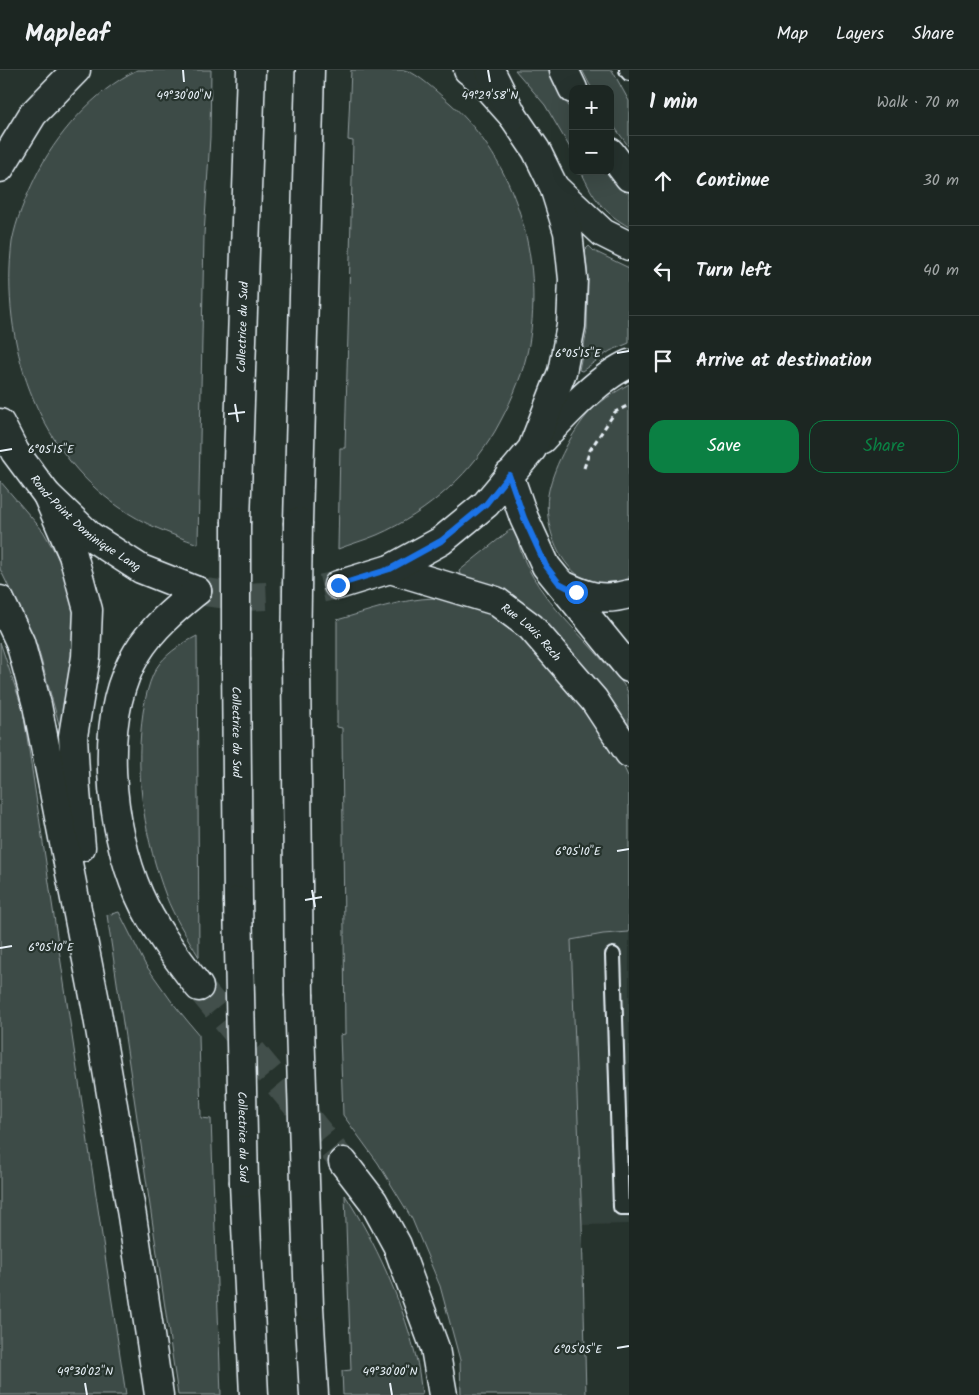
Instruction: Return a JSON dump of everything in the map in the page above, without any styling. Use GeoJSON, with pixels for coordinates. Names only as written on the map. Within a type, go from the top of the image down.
{"type":"FeatureCollection","features":[{"type":"Feature","properties":{"kind":"main road"},"geometry":{"type":"LineString","coordinates":[[0,165],[33,114],[76,70]]}},
{"type":"Feature","properties":{"kind":"main road"},"geometry":{"type":"LineString","coordinates":[[468,70],[481,80],[513,116]]}},
{"type":"Feature","properties":{"kind":"main road"},"geometry":{"type":"LineString","coordinates":[[490,70],[513,116],[536,150],[554,187],[568,232],[573,279],[571,326],[562,372],[532,449]]}},
{"type":"Feature","properties":{"kind":"main road"},"geometry":{"type":"LineString","coordinates":[[564,70],[571,85]]}},
{"type":"Feature","properties":{"kind":"main road","name":"Collectrice du Sud"},"geometry":{"type":"LineString","coordinates":[[251,71],[236,521],[236,660],[238,901],[244,1183],[254,1395]]}},
{"type":"Feature","properties":{"kind":"main road"},"geometry":{"type":"LineString","coordinates":[[310,72],[296,661],[299,994],[308,1307],[314,1395]]}},
{"type":"Feature","properties":{"kind":"main road"},"geometry":{"type":"LineString","coordinates":[[614,157],[629,177]]}},
{"type":"Feature","properties":{"kind":"main road"},"geometry":{"type":"LineString","coordinates":[[554,187],[603,233],[629,246]]}},
{"type":"Feature","properties":{"kind":"main road"},"geometry":{"type":"LineString","coordinates":[[338,585],[390,569],[441,541],[486,504],[532,449],[581,399],[620,368],[629,364]]}},
{"type":"Feature","properties":{"kind":"main road","name":"Rond-Point Dominique Lang"},"geometry":{"type":"LineString","coordinates":[[0,423],[15,452],[47,495],[90,536],[141,569],[197,591],[163,620],[137,653],[119,692],[113,734],[113,789],[122,843],[139,896],[166,944],[199,987]]}},
{"type":"Feature","properties":{"kind":"main road"},"geometry":{"type":"LineString","coordinates":[[509,475],[524,518],[546,566],[629,668]]}},
{"type":"Feature","properties":{"kind":"main road"},"geometry":{"type":"LineString","coordinates":[[47,495],[73,555],[88,610],[86,657],[74,736],[76,792],[96,1006]]}},
{"type":"Feature","properties":{"kind":"main road","name":"Rue Louis Rech"},"geometry":{"type":"LineString","coordinates":[[390,569],[496,601],[531,627],[594,700],[629,753]]}},
{"type":"Feature","properties":{"kind":"main road"},"geometry":{"type":"LineString","coordinates":[[559,583],[594,598],[614,598],[629,594]]}},
{"type":"Feature","properties":{"kind":"main road"},"geometry":{"type":"LineString","coordinates":[[0,600],[20,642],[37,705],[96,1006],[132,1216],[159,1395]]}},
{"type":"Feature","properties":{"kind":"main road"},"geometry":{"type":"LineString","coordinates":[[343,1162],[373,1202],[397,1244],[435,1348],[443,1395]]}},
{"type":"Feature","properties":{"kind":"lane"},"geometry":{"type":"LineString","coordinates":[[627,70],[629,74]]}},
{"type":"Feature","properties":{"kind":"lane"},"geometry":{"type":"LineString","coordinates":[[613,955],[621,1207],[629,1207]]}},
{"type":"Feature","properties":{"kind":"path"},"geometry":{"type":"LineString","coordinates":[[584,468],[590,450],[615,412],[629,405]]}},
{"type":"Feature","properties":{"kind":"shaded area"},"geometry":{"type":"Polygon","coordinates":[[[137,70],[211,70],[210,137],[204,235],[198,544],[147,524],[119,507],[90,483],[66,455],[46,424],[30,390],[19,354],[12,317],[10,279],[12,242],[21,210],[43,162],[77,116],[91,102],[121,79],[137,70]]]}},
{"type":"Feature","properties":{"kind":"shaded area"},"geometry":{"type":"Polygon","coordinates":[[[351,70],[404,70],[409,72],[422,79],[450,103],[473,127],[492,153],[508,183],[520,213],[528,246],[532,278],[533,311],[529,344],[518,384],[490,440],[464,473],[432,502],[396,526],[338,549],[340,448],[345,448],[353,141],[348,140],[351,70]]]}},
{"type":"Feature","properties":{"kind":"shaded area"},"geometry":{"type":"Polygon","coordinates":[[[515,70],[552,70],[556,83],[569,107],[569,146],[545,105],[515,70]]]}},
{"type":"Feature","properties":{"kind":"shaded area"},"geometry":{"type":"Polygon","coordinates":[[[582,70],[612,70],[629,101],[629,147],[614,126],[614,85],[590,85],[582,70]]]}},
{"type":"Feature","properties":{"kind":"shaded area"},"geometry":{"type":"Polygon","coordinates":[[[583,175],[613,175],[629,192],[629,227],[612,216],[600,204],[583,175]]]}},
{"type":"Feature","properties":{"kind":"shaded area"},"geometry":{"type":"Polygon","coordinates":[[[589,246],[594,251],[629,268],[629,343],[610,351],[582,371],[579,370],[587,330],[588,277],[585,250],[589,246]]]}},
{"type":"Feature","properties":{"kind":"shaded area"},"geometry":{"type":"Polygon","coordinates":[[[629,384],[629,581],[610,586],[581,577],[565,562],[550,529],[547,506],[548,495],[553,475],[568,443],[580,424],[596,406],[629,384]]]}},
{"type":"Feature","properties":{"kind":"shaded area"},"geometry":{"type":"Polygon","coordinates":[[[0,481],[43,531],[63,566],[75,608],[75,641],[62,735],[37,645],[0,569],[0,481]]]}},
{"type":"Feature","properties":{"kind":"shaded area"},"geometry":{"type":"Polygon","coordinates":[[[510,530],[516,531],[528,569],[538,586],[626,688],[628,692],[629,734],[461,577],[459,571],[510,530]]]}},
{"type":"Feature","properties":{"kind":"shaded area"},"geometry":{"type":"Polygon","coordinates":[[[435,598],[460,601],[491,612],[523,635],[585,707],[618,755],[629,778],[629,932],[603,934],[571,940],[582,1225],[586,1395],[461,1395],[460,1360],[440,1286],[412,1219],[378,1163],[343,1115],[340,1035],[345,1034],[342,728],[337,727],[337,620],[397,603],[435,598]]]}},
{"type":"Feature","properties":{"kind":"shaded area"},"geometry":{"type":"Polygon","coordinates":[[[197,636],[199,957],[173,912],[152,853],[144,810],[140,765],[143,713],[148,690],[156,668],[182,644],[197,636]]]}},
{"type":"Feature","properties":{"kind":"shaded area"},"geometry":{"type":"Polygon","coordinates":[[[0,642],[23,710],[126,1395],[0,1395],[0,642]]]}},
{"type":"Feature","properties":{"kind":"shaded area"},"geometry":{"type":"Polygon","coordinates":[[[119,912],[145,964],[172,1002],[199,1035],[201,1118],[211,1119],[221,1395],[178,1395],[107,915],[119,912]]]}},
{"type":"Feature","properties":{"kind":"shaded area"},"geometry":{"type":"Polygon","coordinates":[[[629,932],[629,1224],[582,1225],[571,940],[603,934],[629,932]]]}},
{"type":"Feature","properties":{"kind":"shaded area"},"geometry":{"type":"Polygon","coordinates":[[[345,1195],[377,1251],[402,1311],[415,1353],[422,1395],[343,1395],[342,1371],[351,1370],[345,1195]]]}},
{"type":"Feature","properties":{"kind":"tunnel"},"geometry":{"type":"LineString","coordinates":[[197,591],[244,597],[292,595],[338,585]]}},
{"type":"Feature","properties":{"kind":"tunnel"},"geometry":{"type":"LineString","coordinates":[[199,987],[343,1162]]}},
{"type":"Feature","properties":{"kind":"route"},"geometry":{"type":"LineString","coordinates":[[338,585],[390,569],[441,541],[486,504],[509,475],[524,518],[546,566],[559,583],[576,592]]}}]}
